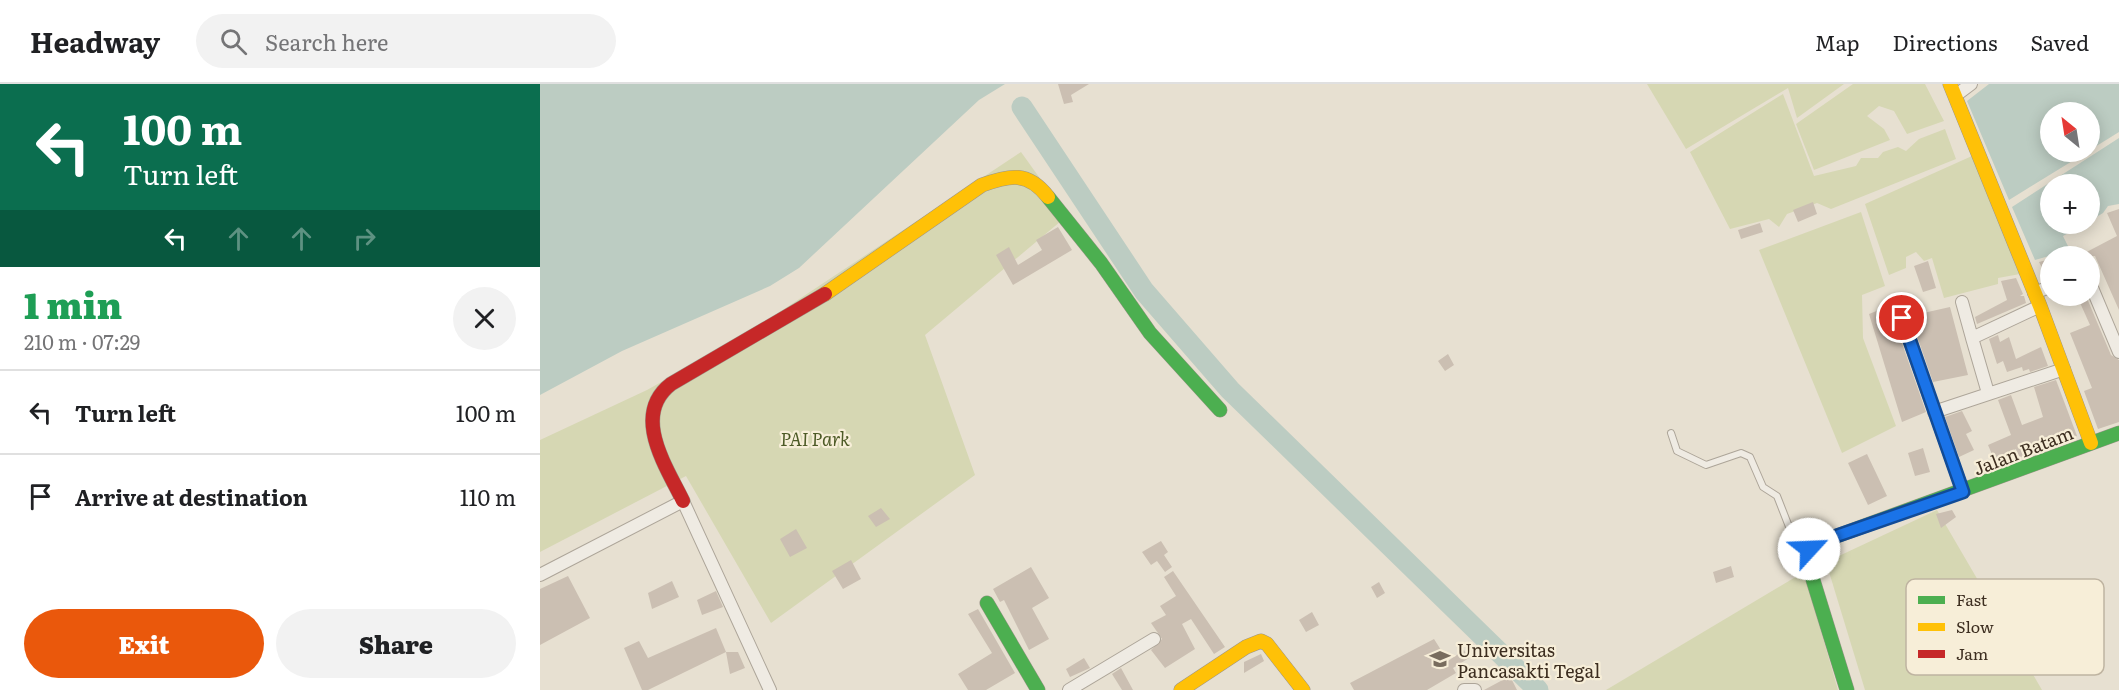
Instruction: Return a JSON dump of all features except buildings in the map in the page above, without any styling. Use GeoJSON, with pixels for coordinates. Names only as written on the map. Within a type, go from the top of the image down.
{"type":"FeatureCollection","features":[{"type":"Feature","properties":{"kind":"street"},"geometry":{"type":"LineString","coordinates":[[1971,84],[1952,90],[2037,300],[2091,443]]}},
{"type":"Feature","properties":{"kind":"street"},"geometry":{"type":"LineString","coordinates":[[770,690],[652,431],[650,414],[657,397],[671,384],[829,292],[982,185],[1006,176],[1032,181],[1046,193],[1150,333],[1220,410]]}},
{"type":"Feature","properties":{"kind":"street"},"geometry":{"type":"LineString","coordinates":[[1972,338],[2040,297]]}},
{"type":"Feature","properties":{"kind":"street"},"geometry":{"type":"LineString","coordinates":[[1896,302],[1963,492]]}},
{"type":"Feature","properties":{"kind":"street"},"geometry":{"type":"LineString","coordinates":[[1962,302],[1988,393]]}},
{"type":"Feature","properties":{"kind":"street"},"geometry":{"type":"LineString","coordinates":[[2100,306],[2119,352]]}},
{"type":"Feature","properties":{"kind":"street"},"geometry":{"type":"LineString","coordinates":[[1934,412],[2064,369]]}},
{"type":"Feature","properties":{"kind":"street","name":"Jalan Batam"},"geometry":{"type":"LineString","coordinates":[[1805,554],[1822,541],[1963,492],[2119,433]]}},
{"type":"Feature","properties":{"kind":"street"},"geometry":{"type":"LineString","coordinates":[[540,575],[683,501]]}},
{"type":"Feature","properties":{"kind":"street"},"geometry":{"type":"LineString","coordinates":[[1805,554],[1847,690]]}},
{"type":"Feature","properties":{"kind":"street"},"geometry":{"type":"LineString","coordinates":[[987,603],[1038,690]]}},
{"type":"Feature","properties":{"kind":"street"},"geometry":{"type":"LineString","coordinates":[[1069,690],[1154,639]]}},
{"type":"Feature","properties":{"kind":"street"},"geometry":{"type":"LineString","coordinates":[[1181,690],[1246,647],[1261,641],[1267,644],[1304,690]]}},
{"type":"Feature","properties":{"kind":"street"},"geometry":{"type":"LineString","coordinates":[[1464,690],[1475,690]]}},
{"type":"Feature","properties":{"kind":"lane"},"geometry":{"type":"LineString","coordinates":[[1671,433],[1677,450],[1706,465],[1741,453],[1750,456],[1763,487],[1778,496],[1795,542],[1805,554]]}},
{"type":"Feature","properties":{"kind":"green space"},"geometry":{"type":"Polygon","coordinates":[[[1647,84],[1844,84],[1797,118],[1788,88],[1686,149],[1647,84]]]}},
{"type":"Feature","properties":{"kind":"green space"},"geometry":{"type":"Polygon","coordinates":[[[1853,84],[1925,84],[1944,121],[1907,134],[1894,111],[1879,106],[1867,116],[1884,129],[1890,140],[1814,170],[1796,124],[1853,84]]]}},
{"type":"Feature","properties":{"kind":"green space"},"geometry":{"type":"Polygon","coordinates":[[[1783,94],[1814,176],[1856,166],[1861,158],[1878,158],[1883,152],[1898,147],[1906,151],[1919,139],[1945,129],[1956,159],[1831,209],[1817,203],[1787,214],[1779,227],[1769,219],[1730,229],[1690,152],[1783,94]]]}},
{"type":"Feature","properties":{"kind":"green space","name":"PAI Park"},"geometry":{"type":"Polygon","coordinates":[[[1021,152],[1067,216],[925,335],[975,475],[771,623],[686,476],[540,552],[540,440],[647,390],[745,335],[1021,152]]]}},
{"type":"Feature","properties":{"kind":"green space"},"geometry":{"type":"Polygon","coordinates":[[[1972,156],[2020,274],[1998,278],[1998,284],[1944,298],[1932,258],[1924,261],[1916,252],[1906,257],[1906,268],[1889,275],[1865,204],[1972,156]]]}},
{"type":"Feature","properties":{"kind":"green space"},"geometry":{"type":"Polygon","coordinates":[[[1861,212],[1885,286],[1862,295],[1863,338],[1896,426],[1842,453],[1759,250],[1861,212]]]}},
{"type":"Feature","properties":{"kind":"green space"},"geometry":{"type":"Polygon","coordinates":[[[1937,510],[1977,579],[1906,579],[1906,675],[2033,675],[2042,690],[1865,690],[1826,562],[1937,510]]]}},
{"type":"Feature","properties":{"kind":"green space"},"geometry":{"type":"Polygon","coordinates":[[[1804,572],[1838,690],[1606,690],[1804,572]]]}},
{"type":"Feature","properties":{"kind":"shaded area"},"geometry":{"type":"Polygon","coordinates":[[[540,84],[1005,84],[979,100],[799,268],[770,286],[622,351],[540,395],[540,84]]]}},
{"type":"Feature","properties":{"kind":"shaded area"},"geometry":{"type":"Polygon","coordinates":[[[1989,84],[2119,84],[2119,132],[2100,144],[2100,102],[2040,102],[2040,162],[2071,162],[2051,174],[2040,174],[2040,181],[2009,200],[1967,101],[1989,84]]]}},
{"type":"Feature","properties":{"kind":"shaded area"},"geometry":{"type":"Polygon","coordinates":[[[2119,138],[2119,204],[2108,206],[2100,215],[2100,174],[2063,174],[2082,162],[2100,162],[2100,150],[2119,138]]]}},
{"type":"Feature","properties":{"kind":"shaded area"},"geometry":{"type":"Polygon","coordinates":[[[2040,189],[2040,234],[2067,234],[2063,236],[2068,246],[2040,246],[2040,259],[2035,260],[2012,207],[2040,189]]]}},
{"type":"Feature","properties":{"kind":"waterway"},"geometry":{"type":"LineString","coordinates":[[1022,107],[1144,291],[1230,390],[1538,690]]}},
{"type":"Feature","properties":{"kind":"traffic: fast"},"geometry":{"type":"LineString","coordinates":[[1048,197],[1101,263],[1150,333],[1220,410]]}},
{"type":"Feature","properties":{"kind":"traffic: fast"},"geometry":{"type":"LineString","coordinates":[[1847,690],[1805,554],[1823,541],[2119,433]]}},
{"type":"Feature","properties":{"kind":"traffic: fast"},"geometry":{"type":"LineString","coordinates":[[987,603],[1038,690]]}},
{"type":"Feature","properties":{"kind":"traffic: slow"},"geometry":{"type":"LineString","coordinates":[[1950,84],[2040,306],[2091,443]]}},
{"type":"Feature","properties":{"kind":"traffic: slow"},"geometry":{"type":"LineString","coordinates":[[825,294],[982,185],[1001,179],[1026,179],[1048,197]]}},
{"type":"Feature","properties":{"kind":"traffic: slow"},"geometry":{"type":"LineString","coordinates":[[1181,690],[1246,647],[1261,641],[1267,644],[1303,690]]}},
{"type":"Feature","properties":{"kind":"traffic: jam"},"geometry":{"type":"LineString","coordinates":[[683,501],[661,457],[656,441],[653,425],[654,410],[659,396],[671,384],[825,294]]}},
{"type":"Feature","properties":{"kind":"place","name":"Universitas Pancasakti Tegal"},"geometry":{"type":"Point","coordinates":[1440,659]}},
{"type":"Feature","properties":{"kind":"route"},"geometry":{"type":"LineString","coordinates":[[1809,549],[1822,541],[1963,492],[1902,318]]}}]}
